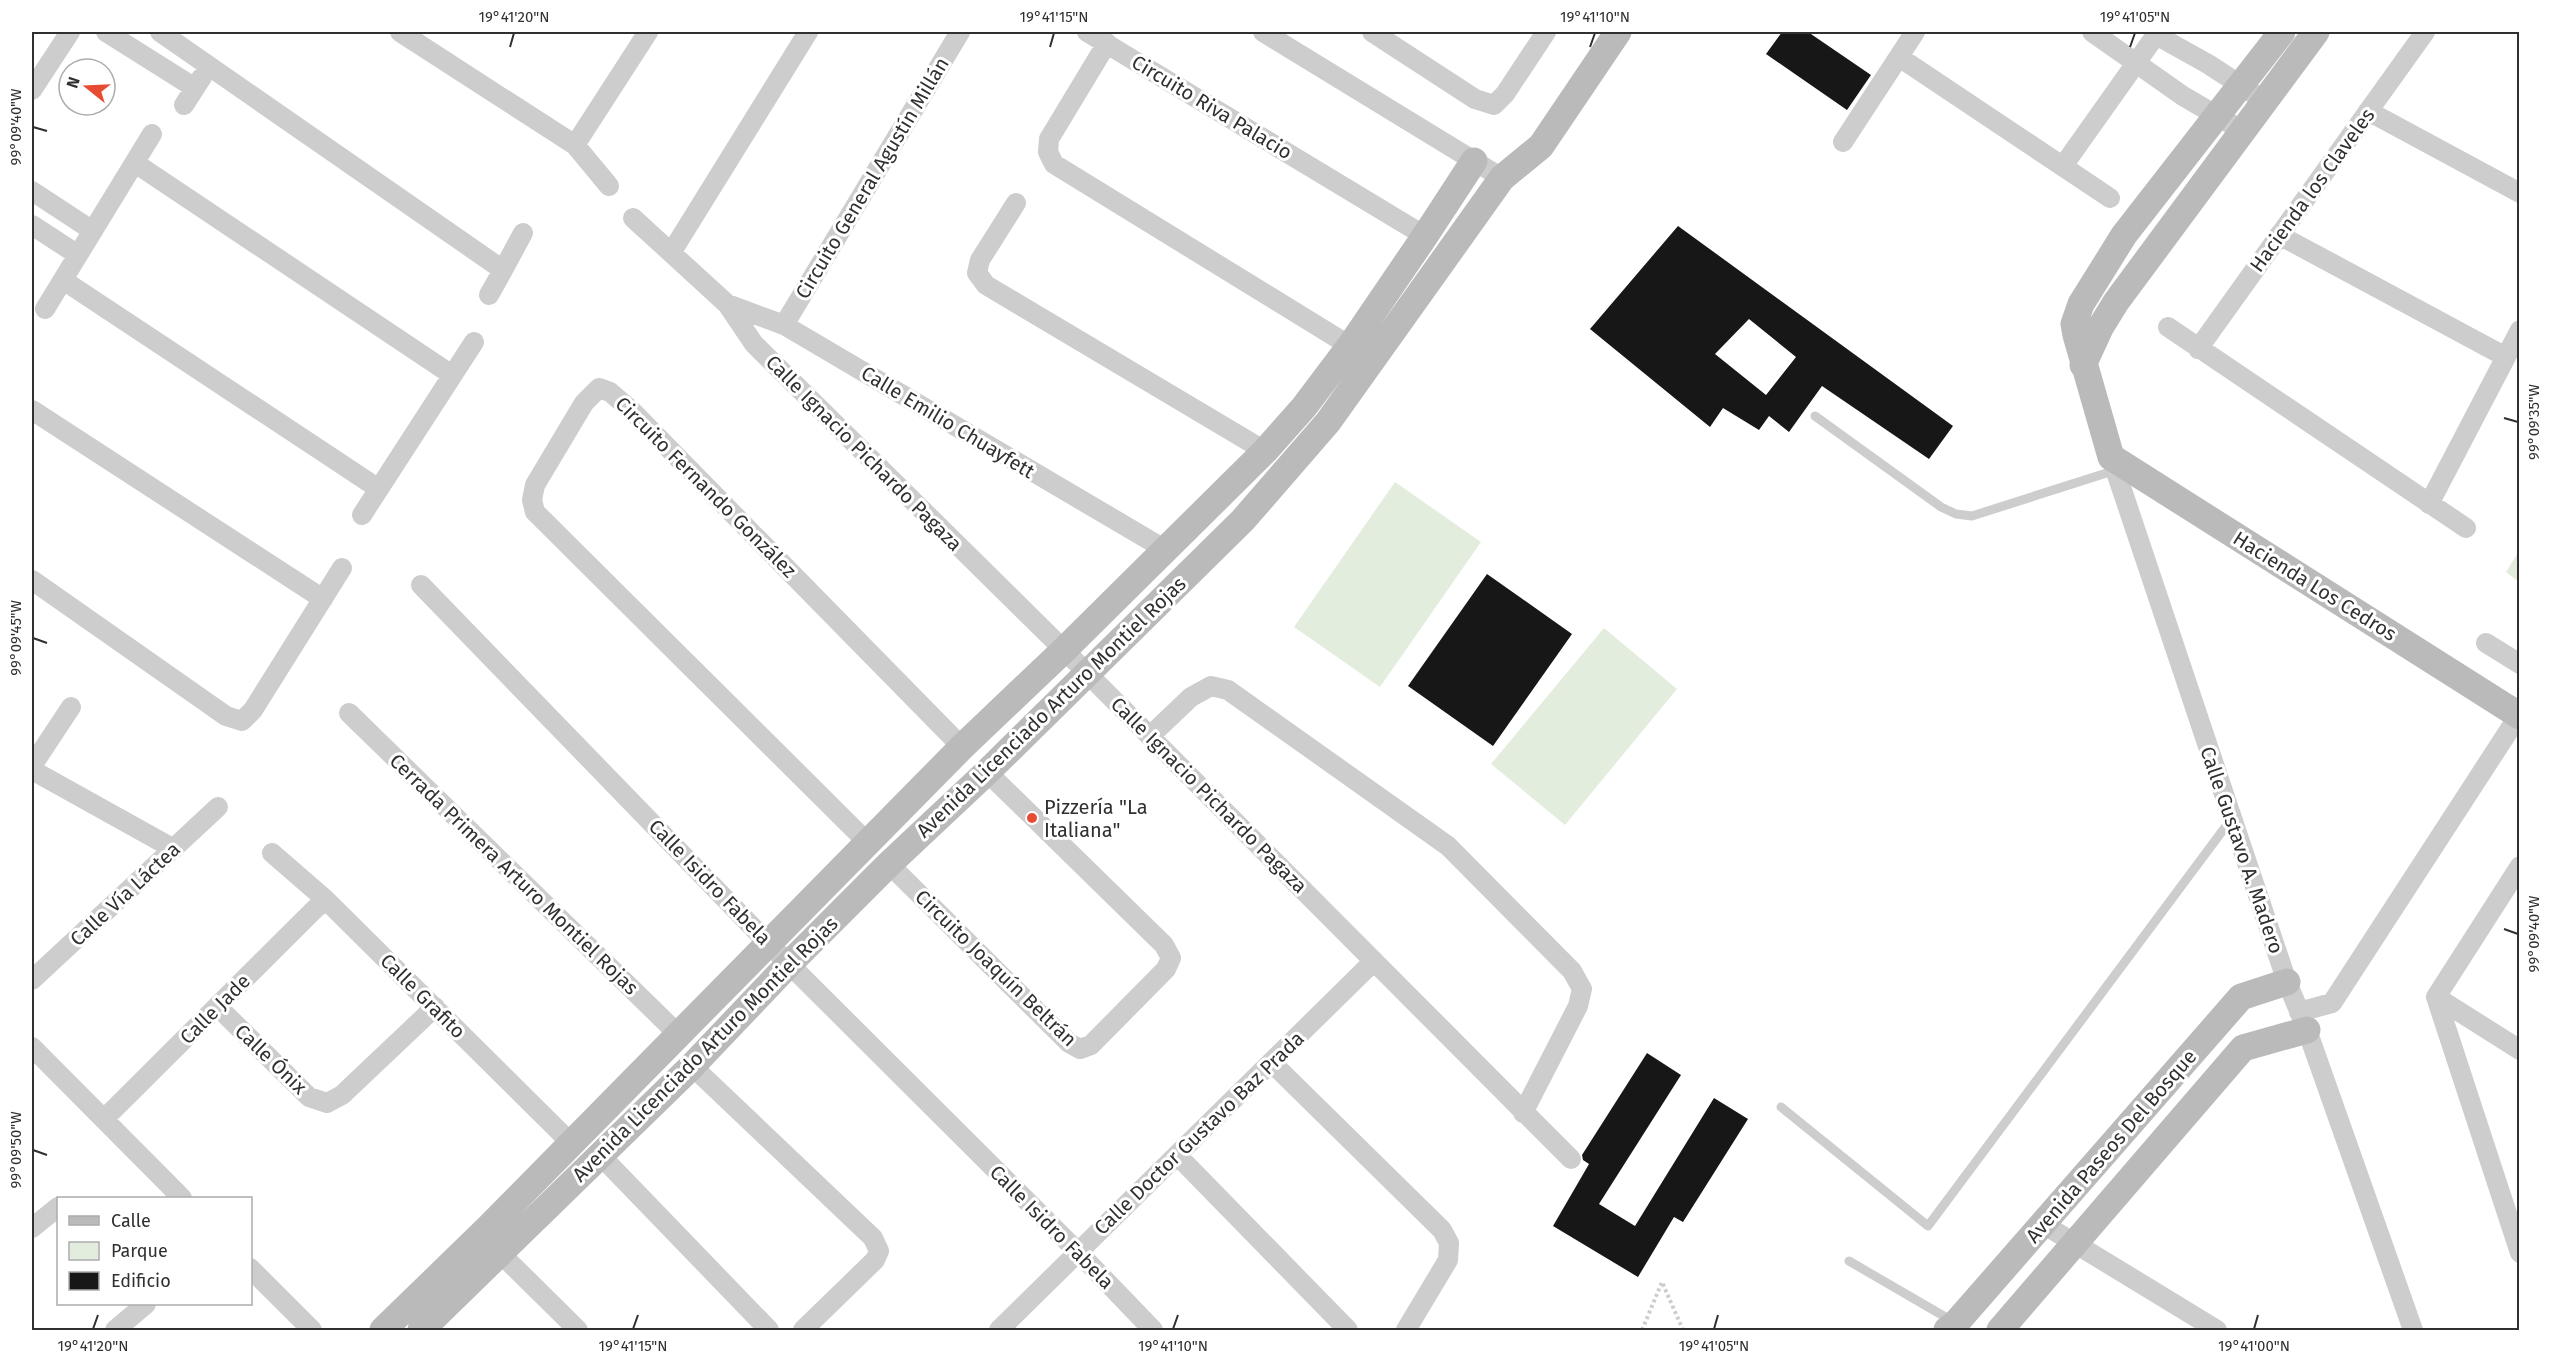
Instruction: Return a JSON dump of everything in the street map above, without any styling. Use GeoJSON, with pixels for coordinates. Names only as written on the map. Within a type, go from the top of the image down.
{"type":"FeatureCollection","features":[{"type":"Feature","properties":{"kind":"main road","name":"Avenida Licenciado Arturo Montiel Rojas"},"geometry":{"type":"LineString","coordinates":[[421,1330],[692,1066],[889,864],[987,772],[1243,520],[1328,422],[1502,178],[1541,146],[1617,32]]}},
{"type":"Feature","properties":{"kind":"main road","name":"Calle Gustavo A. Madero"},"geometry":{"type":"LineString","coordinates":[[2114,464],[2083,365],[2074,324],[2080,304],[2124,235],[2214,116],[2282,32]]}},
{"type":"Feature","properties":{"kind":"main road"},"geometry":{"type":"LineString","coordinates":[[2083,365],[2100,328],[2116,302],[2316,32]]}},
{"type":"Feature","properties":{"kind":"main road","name":"Avenida Licenciado Arturo Montiel Rojas"},"geometry":{"type":"LineString","coordinates":[[383,1330],[679,1035],[962,747],[1064,650],[1265,451],[1304,407],[1350,346],[1474,161]]}},
{"type":"Feature","properties":{"kind":"main road","name":"Hacienda Los Cedros"},"geometry":{"type":"LineString","coordinates":[[2114,464],[2519,715]]}},
{"type":"Feature","properties":{"kind":"main road","name":"Avenida Paseos Del Bosque"},"geometry":{"type":"LineString","coordinates":[[1951,1327],[2241,997],[2287,981]]}},
{"type":"Feature","properties":{"kind":"main road","name":"Avenida Paseos Del Bosque"},"geometry":{"type":"LineString","coordinates":[[2000,1330],[2243,1048],[2303,1021]]}},
{"type":"Feature","properties":{"kind":"street"},"geometry":{"type":"LineString","coordinates":[[32,90],[70,32]]}},
{"type":"Feature","properties":{"kind":"street"},"geometry":{"type":"LineString","coordinates":[[106,32],[195,88]]}},
{"type":"Feature","properties":{"kind":"street"},"geometry":{"type":"LineString","coordinates":[[160,32],[503,270]]}},
{"type":"Feature","properties":{"kind":"street"},"geometry":{"type":"LineString","coordinates":[[400,32],[575,145],[609,186]]}},
{"type":"Feature","properties":{"kind":"street"},"geometry":{"type":"LineString","coordinates":[[670,253],[808,32]]}},
{"type":"Feature","properties":{"kind":"street","name":"Circuito General Agustín Millán"},"geometry":{"type":"LineString","coordinates":[[784,325],[960,32]]}},
{"type":"Feature","properties":{"kind":"street","name":"Circuito Riva Palacio"},"geometry":{"type":"LineString","coordinates":[[1087,32],[1425,236]]}},
{"type":"Feature","properties":{"kind":"street"},"geometry":{"type":"LineString","coordinates":[[1263,32],[1502,178]]}},
{"type":"Feature","properties":{"kind":"street"},"geometry":{"type":"LineString","coordinates":[[1372,32],[1401,39],[1475,99],[1494,105],[1505,94],[1546,32]]}},
{"type":"Feature","properties":{"kind":"street"},"geometry":{"type":"LineString","coordinates":[[1843,142],[1915,32]]}},
{"type":"Feature","properties":{"kind":"street"},"geometry":{"type":"LineString","coordinates":[[2092,32],[2214,116],[2243,131]]}},
{"type":"Feature","properties":{"kind":"street","name":"Hacienda los Claveles"},"geometry":{"type":"LineString","coordinates":[[2198,349],[2426,32]]}},
{"type":"Feature","properties":{"kind":"street"},"geometry":{"type":"LineString","coordinates":[[2063,166],[2157,33],[2265,101]]}},
{"type":"Feature","properties":{"kind":"street"},"geometry":{"type":"LineString","coordinates":[[575,145],[640,35]]}},
{"type":"Feature","properties":{"kind":"street"},"geometry":{"type":"LineString","coordinates":[[1107,44],[1049,139],[1047,152],[1054,164],[1350,346]]}},
{"type":"Feature","properties":{"kind":"street"},"geometry":{"type":"LineString","coordinates":[[1899,57],[2110,198]]}},
{"type":"Feature","properties":{"kind":"street"},"geometry":{"type":"LineString","coordinates":[[184,105],[209,64]]}},
{"type":"Feature","properties":{"kind":"street"},"geometry":{"type":"LineString","coordinates":[[2368,111],[2520,193]]}},
{"type":"Feature","properties":{"kind":"street"},"geometry":{"type":"LineString","coordinates":[[45,309],[152,134]]}},
{"type":"Feature","properties":{"kind":"street"},"geometry":{"type":"LineString","coordinates":[[135,163],[453,375]]}},
{"type":"Feature","properties":{"kind":"street"},"geometry":{"type":"LineString","coordinates":[[32,191],[93,231]]}},
{"type":"Feature","properties":{"kind":"street"},"geometry":{"type":"LineString","coordinates":[[1016,203],[980,260],[977,273],[986,285],[1265,451]]}},
{"type":"Feature","properties":{"kind":"street","name":"Calle Ignacio Pichardo Pagaza"},"geometry":{"type":"LineString","coordinates":[[633,218],[727,304],[754,344],[1088,673],[1571,1159]]}},
{"type":"Feature","properties":{"kind":"street"},"geometry":{"type":"LineString","coordinates":[[32,225],[78,255]]}},
{"type":"Feature","properties":{"kind":"street"},"geometry":{"type":"LineString","coordinates":[[489,296],[523,233]]}},
{"type":"Feature","properties":{"kind":"street"},"geometry":{"type":"LineString","coordinates":[[2279,235],[2506,357]]}},
{"type":"Feature","properties":{"kind":"street"},"geometry":{"type":"LineString","coordinates":[[63,280],[379,489]]}},
{"type":"Feature","properties":{"kind":"street","name":"Calle Emilio Chuayfett"},"geometry":{"type":"LineString","coordinates":[[727,304],[784,325],[1166,550]]}},
{"type":"Feature","properties":{"kind":"street"},"geometry":{"type":"LineString","coordinates":[[2168,327],[2466,528]]}},
{"type":"Feature","properties":{"kind":"street"},"geometry":{"type":"LineString","coordinates":[[2429,504],[2520,330]]}},
{"type":"Feature","properties":{"kind":"street"},"geometry":{"type":"LineString","coordinates":[[362,515],[474,342]]}},
{"type":"Feature","properties":{"kind":"street","name":"Circuito Fernando González"},"geometry":{"type":"LineString","coordinates":[[867,843],[535,512],[532,501],[535,485],[584,403],[599,388],[610,392],[631,410],[962,747]]}},
{"type":"Feature","properties":{"kind":"street"},"geometry":{"type":"LineString","coordinates":[[32,410],[323,599]]}},
{"type":"Feature","properties":{"kind":"street","name":"Calle Gustavo A. Madero"},"geometry":{"type":"LineString","coordinates":[[2114,464],[2287,981],[2413,1330]]}},
{"type":"Feature","properties":{"kind":"street"},"geometry":{"type":"LineString","coordinates":[[32,580],[226,716],[242,721],[253,710],[342,568]]}},
{"type":"Feature","properties":{"kind":"street","name":"Calle Isidro Fabela"},"geometry":{"type":"LineString","coordinates":[[421,585],[768,943],[1078,1252],[1153,1330]]}},
{"type":"Feature","properties":{"kind":"street"},"geometry":{"type":"LineString","coordinates":[[2486,643],[2520,664]]}},
{"type":"Feature","properties":{"kind":"street"},"geometry":{"type":"LineString","coordinates":[[1150,735],[1191,697],[1211,686],[1228,690],[1448,846],[1572,970],[1582,989],[1578,1006],[1523,1113]]}},
{"type":"Feature","properties":{"kind":"street"},"geometry":{"type":"LineString","coordinates":[[71,707],[32,768],[174,849]]}},
{"type":"Feature","properties":{"kind":"street","name":"Cerrada Primera Arturo Montiel Rojas"},"geometry":{"type":"LineString","coordinates":[[349,713],[679,1035]]}},
{"type":"Feature","properties":{"kind":"street"},"geometry":{"type":"LineString","coordinates":[[2303,1021],[2332,1003],[2519,715]]}},
{"type":"Feature","properties":{"kind":"street","name":"Circuito Joaquín Beltrán"},"geometry":{"type":"LineString","coordinates":[[889,864],[1069,1043],[1080,1049],[1091,1045],[1166,969],[1171,958],[1164,945],[987,772]]}},
{"type":"Feature","properties":{"kind":"street","name":"Calle Vía Láctea"},"geometry":{"type":"LineString","coordinates":[[32,980],[218,807]]}},
{"type":"Feature","properties":{"kind":"street","name":"Calle Grafito"},"geometry":{"type":"LineString","coordinates":[[272,853],[325,899],[571,1143]]}},
{"type":"Feature","properties":{"kind":"street"},"geometry":{"type":"LineString","coordinates":[[2436,997],[2513,892],[2520,866]]}},
{"type":"Feature","properties":{"kind":"street","name":"Calle Jade"},"geometry":{"type":"LineString","coordinates":[[104,1119],[325,899]]}},
{"type":"Feature","properties":{"kind":"street","name":"Calle Doctor Gustavo Baz Prada"},"geometry":{"type":"LineString","coordinates":[[999,1330],[1374,961]]}},
{"type":"Feature","properties":{"kind":"street"},"geometry":{"type":"LineString","coordinates":[[2436,997],[2520,1050]]}},
{"type":"Feature","properties":{"kind":"street"},"geometry":{"type":"LineString","coordinates":[[2436,997],[2520,1252]]}},
{"type":"Feature","properties":{"kind":"street","name":"Calle Ónix"},"geometry":{"type":"LineString","coordinates":[[218,1007],[309,1097],[327,1103],[342,1095],[435,1007]]}},
{"type":"Feature","properties":{"kind":"street"},"geometry":{"type":"LineString","coordinates":[[32,1047],[181,1197]]}},
{"type":"Feature","properties":{"kind":"street"},"geometry":{"type":"LineString","coordinates":[[1271,1062],[1442,1230],[1449,1243],[1448,1260],[1406,1330]]}},
{"type":"Feature","properties":{"kind":"street"},"geometry":{"type":"LineString","coordinates":[[692,1066],[873,1238],[879,1251],[875,1260],[803,1330]]}},
{"type":"Feature","properties":{"kind":"street"},"geometry":{"type":"LineString","coordinates":[[600,1155],[769,1330]]}},
{"type":"Feature","properties":{"kind":"street"},"geometry":{"type":"LineString","coordinates":[[1178,1155],[1348,1330]]}},
{"type":"Feature","properties":{"kind":"street"},"geometry":{"type":"LineString","coordinates":[[2500,1192],[2520,1205]]}},
{"type":"Feature","properties":{"kind":"street"},"geometry":{"type":"LineString","coordinates":[[32,1228],[57,1208]]}},
{"type":"Feature","properties":{"kind":"street"},"geometry":{"type":"LineString","coordinates":[[2043,1224],[2074,1245],[2217,1330]]}},
{"type":"Feature","properties":{"kind":"street"},"geometry":{"type":"LineString","coordinates":[[501,1254],[578,1330]]}},
{"type":"Feature","properties":{"kind":"street"},"geometry":{"type":"LineString","coordinates":[[252,1270],[312,1330]]}},
{"type":"Feature","properties":{"kind":"street"},"geometry":{"type":"LineString","coordinates":[[115,1330],[145,1305]]}},
{"type":"Feature","properties":{"kind":"lane"},"geometry":{"type":"LineString","coordinates":[[1815,416],[1941,507],[1956,514],[1972,516],[2114,464]]}},
{"type":"Feature","properties":{"kind":"lane"},"geometry":{"type":"LineString","coordinates":[[1781,1107],[1928,1226],[2232,818]]}},
{"type":"Feature","properties":{"kind":"lane"},"geometry":{"type":"LineString","coordinates":[[1850,1260],[1951,1327]]}},
{"type":"Feature","properties":{"kind":"path"},"geometry":{"type":"LineString","coordinates":[[1642,1330],[1662,1282],[1683,1330]]}},
{"type":"Feature","properties":{"kind":"green space"},"geometry":{"type":"Polygon","coordinates":[[[1395,482],[1481,542],[1380,687],[1294,627],[1395,482]]]}},
{"type":"Feature","properties":{"kind":"green space"},"geometry":{"type":"Polygon","coordinates":[[[2519,551],[2519,582],[2506,572],[2519,551]]]}},
{"type":"Feature","properties":{"kind":"green space"},"geometry":{"type":"Polygon","coordinates":[[[1604,628],[1677,689],[1565,825],[1491,764],[1604,628]]]}},
{"type":"Feature","properties":{"kind":"building"},"geometry":{"type":"Polygon","coordinates":[[[1782,32],[1808,32],[1871,75],[1847,110],[1766,54],[1782,32]]]}},
{"type":"Feature","properties":{"kind":"building"},"geometry":{"type":"Polygon","coordinates":[[[1678,226],[1953,426],[1929,459],[1822,386],[1789,432],[1769,416],[1759,430],[1723,408],[1710,427],[1590,329],[1678,226]],[[1749,319],[1715,354],[1766,395],[1796,357],[1749,319]]]}},
{"type":"Feature","properties":{"kind":"building"},"geometry":{"type":"Polygon","coordinates":[[[1487,574],[1572,634],[1493,746],[1408,686],[1487,574]]]}},
{"type":"Feature","properties":{"kind":"building"},"geometry":{"type":"Polygon","coordinates":[[[1647,1053],[1681,1075],[1599,1204],[1635,1226],[1714,1098],[1748,1119],[1683,1222],[1674,1217],[1638,1277],[1553,1226],[1589,1164],[1583,1160],[1582,1155],[1647,1053]]]}},
{"type":"Feature","properties":{"kind":"place","name":"Pizzería \"La Italiana\""},"geometry":{"type":"Point","coordinates":[1032,818]}}]}
